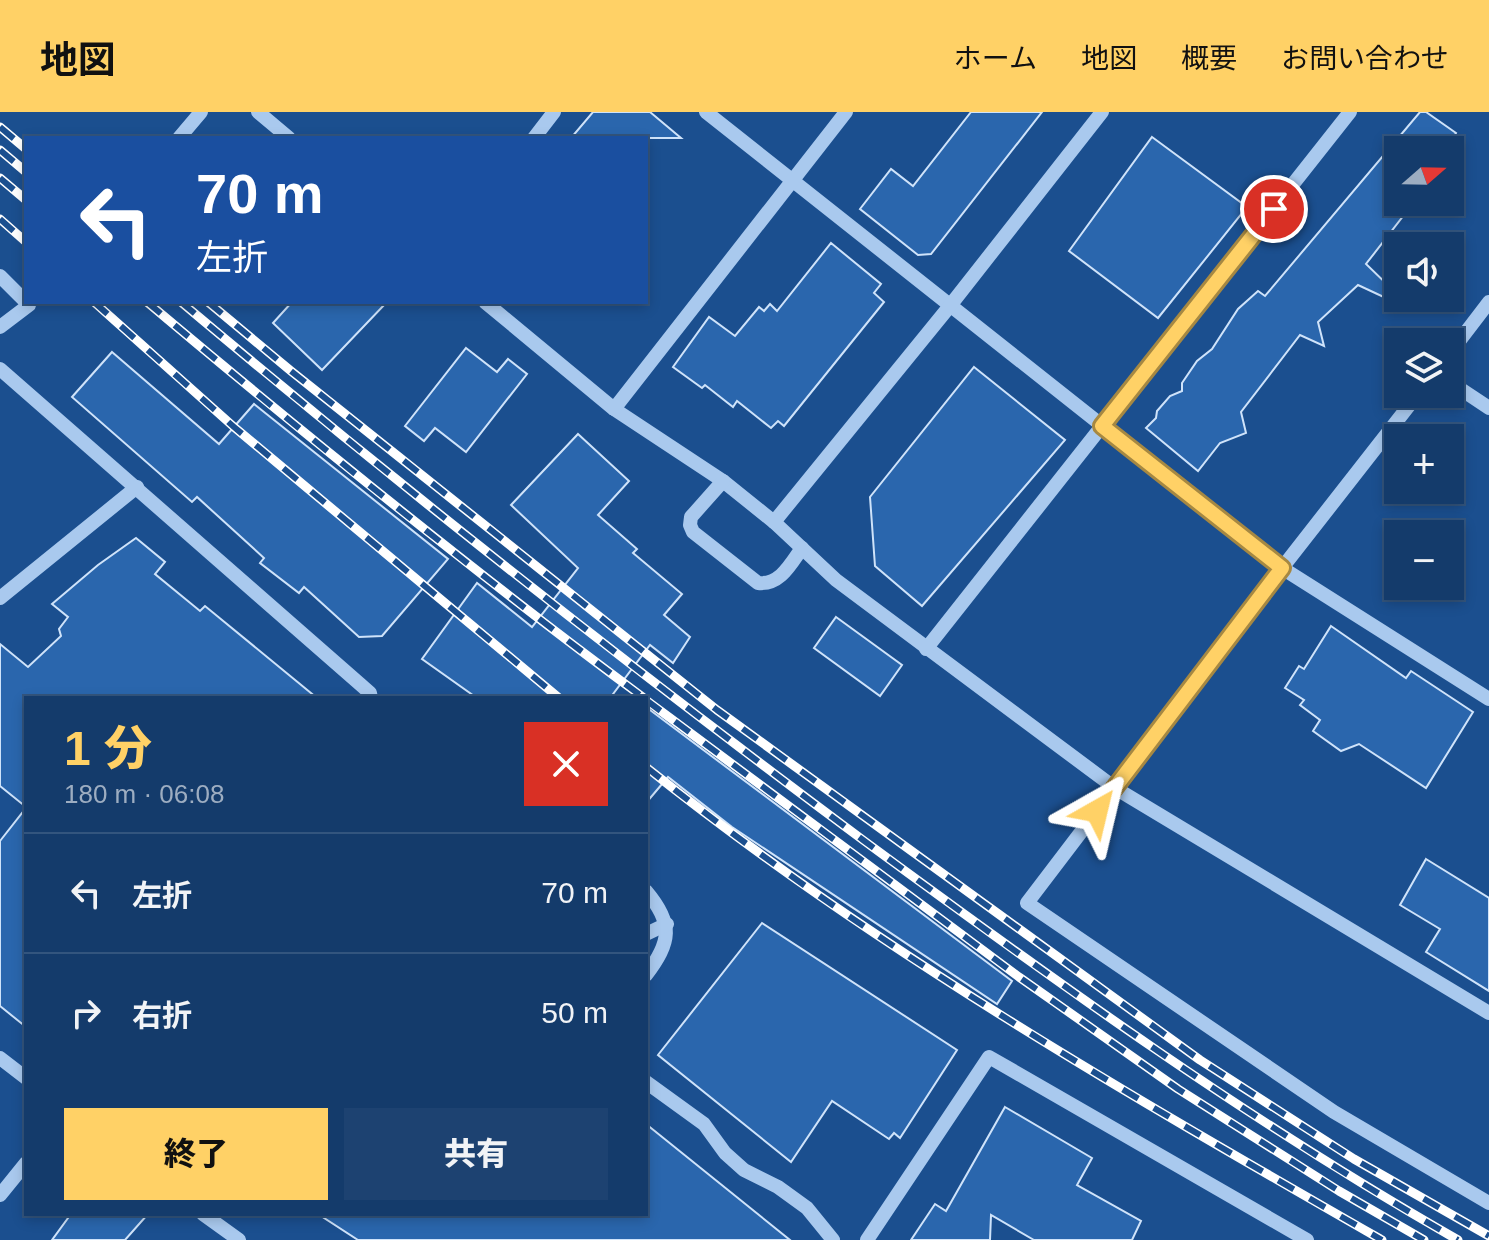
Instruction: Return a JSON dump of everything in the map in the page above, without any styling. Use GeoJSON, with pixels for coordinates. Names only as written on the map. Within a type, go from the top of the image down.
{"type":"FeatureCollection","features":[{"type":"Feature","properties":{"kind":"street"},"geometry":{"type":"LineString","coordinates":[[181,136],[201,112]]}},
{"type":"Feature","properties":{"kind":"street"},"geometry":{"type":"LineString","coordinates":[[258,112],[287,136]]}},
{"type":"Feature","properties":{"kind":"street"},"geometry":{"type":"LineString","coordinates":[[536,136],[554,112]]}},
{"type":"Feature","properties":{"kind":"street"},"geometry":{"type":"LineString","coordinates":[[706,112],[1282,568],[1489,699]]}},
{"type":"Feature","properties":{"kind":"street"},"geometry":{"type":"LineString","coordinates":[[614,409],[846,112]]}},
{"type":"Feature","properties":{"kind":"street"},"geometry":{"type":"LineString","coordinates":[[774,522],[1102,112]]}},
{"type":"Feature","properties":{"kind":"street"},"geometry":{"type":"LineString","coordinates":[[926,649],[1350,112]]}},
{"type":"Feature","properties":{"kind":"street"},"geometry":{"type":"LineString","coordinates":[[0,276],[24,300]]}},
{"type":"Feature","properties":{"kind":"street"},"geometry":{"type":"LineString","coordinates":[[1464,335],[1489,302]]}},
{"type":"Feature","properties":{"kind":"street"},"geometry":{"type":"LineString","coordinates":[[0,327],[26,304]]}},
{"type":"Feature","properties":{"kind":"street"},"geometry":{"type":"LineString","coordinates":[[487,304],[614,409],[723,481],[774,522],[836,580],[1115,788],[1489,1013]]}},
{"type":"Feature","properties":{"kind":"street"},"geometry":{"type":"LineString","coordinates":[[0,369],[371,696]]}},
{"type":"Feature","properties":{"kind":"street"},"geometry":{"type":"LineString","coordinates":[[1464,391],[1489,408]]}},
{"type":"Feature","properties":{"kind":"street"},"geometry":{"type":"LineString","coordinates":[[1407,408],[1027,903],[1334,1112],[1489,1203]]}},
{"type":"Feature","properties":{"kind":"street"},"geometry":{"type":"LineString","coordinates":[[723,481],[691,517],[693,532],[758,583],[777,581],[802,548]]}},
{"type":"Feature","properties":{"kind":"street"},"geometry":{"type":"LineString","coordinates":[[0,598],[137,487]]}},
{"type":"Feature","properties":{"kind":"street"},"geometry":{"type":"LineString","coordinates":[[648,893],[667,924],[666,941],[648,972]]}},
{"type":"Feature","properties":{"kind":"street"},"geometry":{"type":"LineString","coordinates":[[648,933],[667,924]]}},
{"type":"Feature","properties":{"kind":"street"},"geometry":{"type":"LineString","coordinates":[[867,1240],[989,1057],[1307,1240]]}},
{"type":"Feature","properties":{"kind":"street"},"geometry":{"type":"LineString","coordinates":[[0,1058],[24,1076]]}},
{"type":"Feature","properties":{"kind":"street"},"geometry":{"type":"LineString","coordinates":[[648,1083],[704,1124],[725,1153],[744,1170],[778,1187],[807,1208],[833,1240]]}},
{"type":"Feature","properties":{"kind":"street"},"geometry":{"type":"LineString","coordinates":[[0,1195],[24,1165]]}},
{"type":"Feature","properties":{"kind":"street"},"geometry":{"type":"LineString","coordinates":[[206,1216],[239,1240]]}},
{"type":"Feature","properties":{"kind":"building"},"geometry":{"type":"Polygon","coordinates":[[[593,112],[650,112],[681,138],[648,136],[573,136],[593,112]]]}},
{"type":"Feature","properties":{"kind":"building"},"geometry":{"type":"Polygon","coordinates":[[[971,112],[1042,112],[931,254],[918,255],[860,209],[891,169],[913,186],[971,112]]]}},
{"type":"Feature","properties":{"kind":"building"},"geometry":{"type":"Polygon","coordinates":[[[1420,112],[1426,112],[1456,133],[1454,136],[1400,136],[1420,112]]]}},
{"type":"Feature","properties":{"kind":"building"},"geometry":{"type":"Polygon","coordinates":[[[1152,137],[1247,207],[1158,318],[1069,251],[1152,137]]]}},
{"type":"Feature","properties":{"kind":"building"},"geometry":{"type":"Polygon","coordinates":[[[1384,155],[1384,216],[1403,216],[1391,232],[1384,232],[1384,241],[1366,264],[1384,281],[1384,297],[1358,285],[1318,322],[1324,346],[1300,335],[1241,412],[1246,433],[1220,443],[1198,471],[1146,428],[1170,396],[1182,391],[1182,383],[1197,361],[1212,349],[1238,309],[1258,291],[1265,296],[1384,155]]]}},
{"type":"Feature","properties":{"kind":"building"},"geometry":{"type":"Polygon","coordinates":[[[831,243],[881,284],[874,293],[884,302],[784,426],[778,421],[771,428],[737,401],[733,407],[705,385],[702,388],[673,367],[709,317],[735,336],[759,307],[764,311],[770,304],[777,311],[831,243]]]}},
{"type":"Feature","properties":{"kind":"building"},"geometry":{"type":"Polygon","coordinates":[[[290,304],[385,304],[322,370],[273,323],[290,304]]]}},
{"type":"Feature","properties":{"kind":"building"},"geometry":{"type":"Polygon","coordinates":[[[466,348],[497,372],[508,359],[527,374],[466,452],[435,428],[424,441],[405,426],[466,348]]]}},
{"type":"Feature","properties":{"kind":"building"},"geometry":{"type":"Polygon","coordinates":[[[112,352],[219,444],[254,404],[448,559],[382,636],[359,637],[304,587],[299,593],[260,563],[264,558],[197,497],[192,502],[72,397],[112,352]]]}},
{"type":"Feature","properties":{"kind":"building"},"geometry":{"type":"Polygon","coordinates":[[[974,367],[1065,440],[922,606],[875,566],[870,497],[974,367]]]}},
{"type":"Feature","properties":{"kind":"building"},"geometry":{"type":"Polygon","coordinates":[[[578,434],[629,481],[598,515],[637,549],[633,553],[682,594],[664,615],[690,637],[673,663],[650,645],[612,696],[474,696],[422,659],[477,583],[532,627],[578,568],[511,505],[578,434]]]}},
{"type":"Feature","properties":{"kind":"building"},"geometry":{"type":"Polygon","coordinates":[[[136,538],[165,562],[155,574],[200,611],[205,606],[315,696],[24,696],[24,805],[0,786],[0,644],[28,667],[61,636],[59,629],[68,617],[52,604],[136,538]]]}},
{"type":"Feature","properties":{"kind":"building"},"geometry":{"type":"Polygon","coordinates":[[[836,617],[902,665],[880,696],[814,648],[836,617]]]}},
{"type":"Feature","properties":{"kind":"building"},"geometry":{"type":"Polygon","coordinates":[[[1331,626],[1406,678],[1411,671],[1473,712],[1426,788],[1359,744],[1341,751],[1313,731],[1320,720],[1300,705],[1304,700],[1285,688],[1299,666],[1304,669],[1331,626]]]}},
{"type":"Feature","properties":{"kind":"building"},"geometry":{"type":"Polygon","coordinates":[[[648,708],[1012,981],[997,1004],[732,827],[668,777],[648,801],[648,708]]]}},
{"type":"Feature","properties":{"kind":"building"},"geometry":{"type":"Polygon","coordinates":[[[24,811],[24,1025],[0,1006],[0,841],[24,811]]]}},
{"type":"Feature","properties":{"kind":"building"},"geometry":{"type":"Polygon","coordinates":[[[1426,859],[1489,898],[1489,991],[1426,952],[1440,929],[1400,905],[1426,859]]]}},
{"type":"Feature","properties":{"kind":"building"},"geometry":{"type":"Polygon","coordinates":[[[762,923],[957,1050],[900,1138],[894,1133],[889,1139],[832,1101],[791,1162],[658,1055],[762,923]]]}},
{"type":"Feature","properties":{"kind":"building"},"geometry":{"type":"Polygon","coordinates":[[[1005,1107],[1092,1158],[1077,1185],[1141,1221],[1132,1240],[1034,1240],[991,1215],[990,1240],[911,1240],[935,1204],[946,1211],[1005,1107]]]}},
{"type":"Feature","properties":{"kind":"building"},"geometry":{"type":"Polygon","coordinates":[[[648,1126],[790,1240],[358,1240],[321,1216],[648,1216],[648,1126]]]}},
{"type":"Feature","properties":{"kind":"building"},"geometry":{"type":"Polygon","coordinates":[[[70,1216],[146,1216],[125,1240],[52,1240],[70,1216]]]}},
{"type":"Feature","properties":{"kind":"railway"},"geometry":{"type":"LineString","coordinates":[[0,127],[24,147]]}},
{"type":"Feature","properties":{"kind":"railway"},"geometry":{"type":"LineString","coordinates":[[0,150],[24,170]]}},
{"type":"Feature","properties":{"kind":"railway"},"geometry":{"type":"LineString","coordinates":[[0,178],[24,198]]}},
{"type":"Feature","properties":{"kind":"railway"},"geometry":{"type":"LineString","coordinates":[[0,219],[24,240]]}},
{"type":"Feature","properties":{"kind":"railway"},"geometry":{"type":"LineString","coordinates":[[96,304],[234,427],[557,696]]}},
{"type":"Feature","properties":{"kind":"railway"},"geometry":{"type":"LineString","coordinates":[[149,304],[392,504],[641,696]]}},
{"type":"Feature","properties":{"kind":"railway"},"geometry":{"type":"LineString","coordinates":[[183,304],[518,576],[863,840],[1154,1049],[1304,1147],[1458,1240]]}},
{"type":"Feature","properties":{"kind":"railway"},"geometry":{"type":"LineString","coordinates":[[210,304],[717,710],[1200,1060],[1354,1159],[1489,1236]]}},
{"type":"Feature","properties":{"kind":"railway"},"geometry":{"type":"LineString","coordinates":[[648,701],[1019,977],[1178,1089],[1339,1191],[1424,1240]]}},
{"type":"Feature","properties":{"kind":"railway"},"geometry":{"type":"LineString","coordinates":[[648,769],[733,834],[912,958],[1098,1075],[1382,1240]]}},
{"type":"Feature","properties":{"kind":"route"},"geometry":{"type":"LineString","coordinates":[[1097,811],[1282,568],[1102,426],[1274,209]]}}]}
